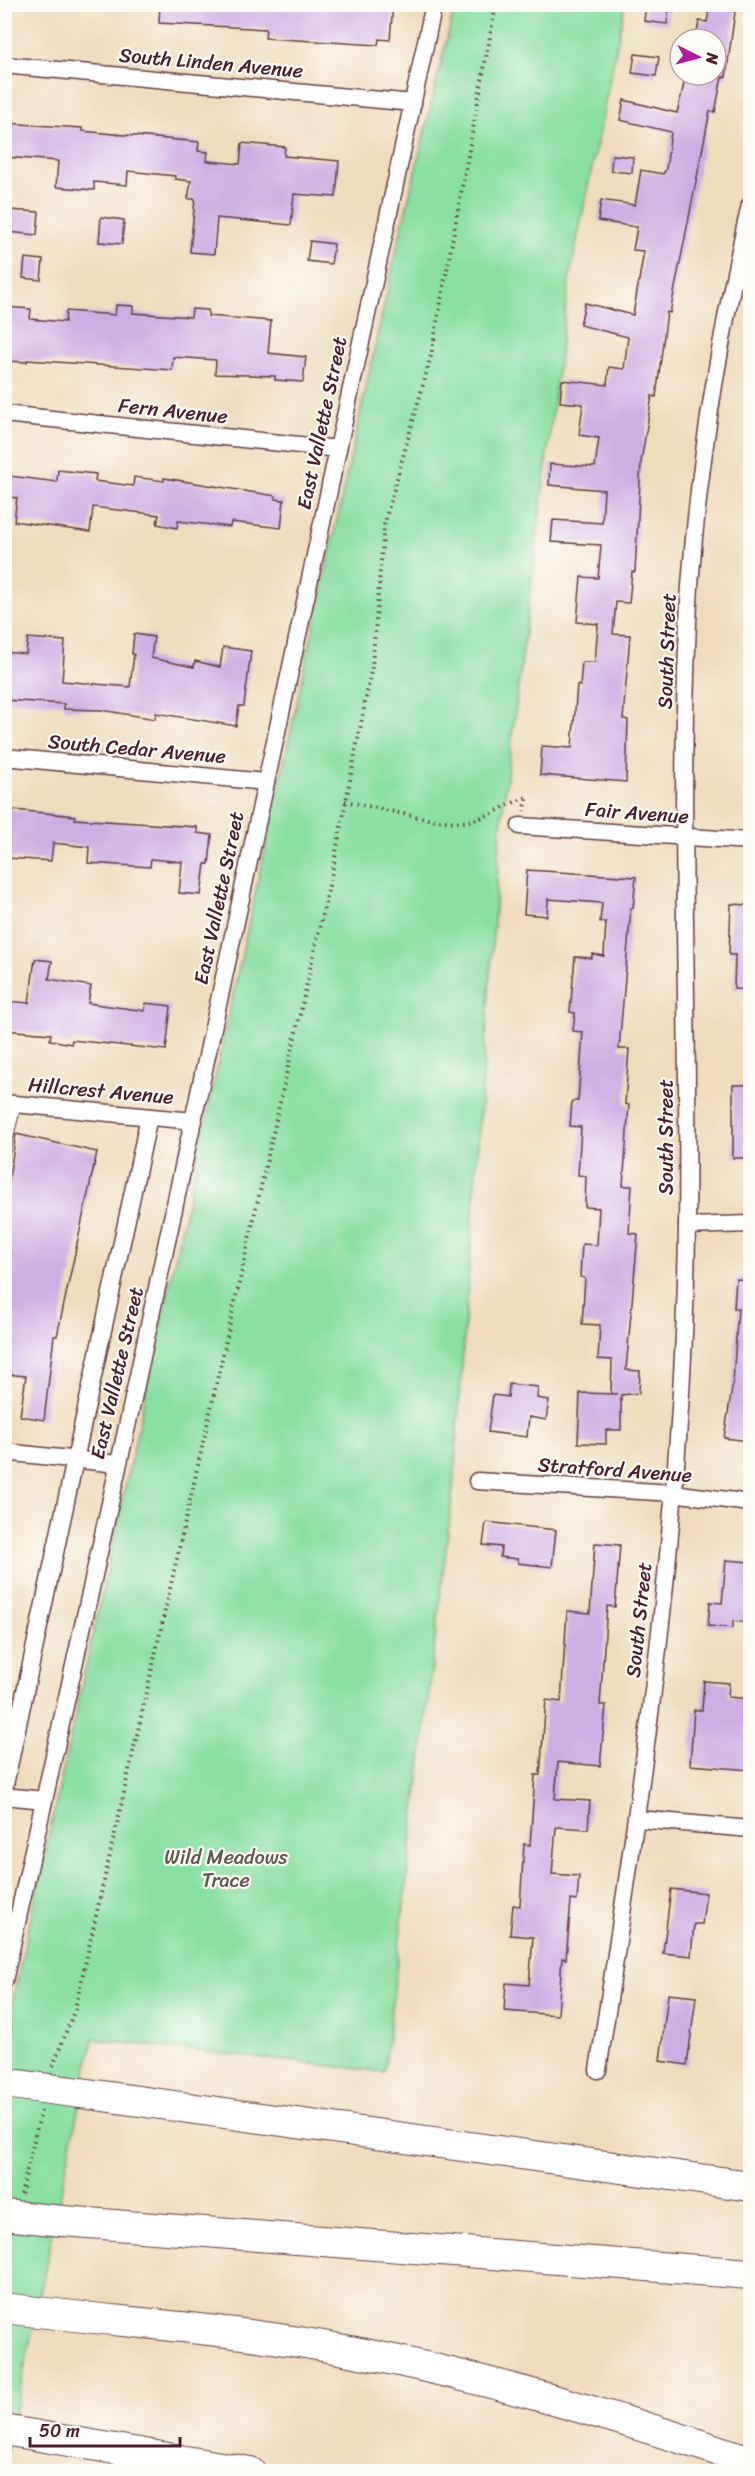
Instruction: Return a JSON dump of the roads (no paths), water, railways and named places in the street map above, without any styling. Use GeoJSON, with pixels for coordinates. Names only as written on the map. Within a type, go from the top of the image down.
{"type":"FeatureCollection","features":[{"type":"Feature","properties":{"kind":"highway"},"geometry":{"type":"LineString","coordinates":[[4,2083],[750,2186]]}},
{"type":"Feature","properties":{"kind":"highway"},"geometry":{"type":"LineString","coordinates":[[12,2217],[750,2274]]}},
{"type":"Feature","properties":{"kind":"highway"},"geometry":{"type":"LineString","coordinates":[[4,2308],[258,2337],[399,2361],[623,2419],[750,2461]]}},
{"type":"Feature","properties":{"kind":"highway"},"geometry":{"type":"LineString","coordinates":[[11,2431],[250,2472]]}},
{"type":"Feature","properties":{"kind":"street","name":"East Vallette Street"},"geometry":{"type":"LineString","coordinates":[[4,1981],[194,1121],[434,4]]}},
{"type":"Feature","properties":{"kind":"street","name":"South Linden Avenue"},"geometry":{"type":"LineString","coordinates":[[4,65],[412,103]]}},
{"type":"Feature","properties":{"kind":"street","name":"South Street"},"geometry":{"type":"LineString","coordinates":[[598,2070],[638,1819],[674,1493],[683,1357],[687,1226],[685,837],[690,583],[701,475],[714,383],[750,205]]}},
{"type":"Feature","properties":{"kind":"street","name":"Fern Avenue"},"geometry":{"type":"LineString","coordinates":[[4,414],[338,449]]}},
{"type":"Feature","properties":{"kind":"street","name":"South Cedar Avenue"},"geometry":{"type":"LineString","coordinates":[[4,757],[265,782]]}},
{"type":"Feature","properties":{"kind":"street","name":"Fair Avenue"},"geometry":{"type":"LineString","coordinates":[[520,826],[750,841]]}},
{"type":"Feature","properties":{"kind":"street","name":"Hillcrest Avenue"},"geometry":{"type":"LineString","coordinates":[[11,1104],[194,1121]]}},
{"type":"Feature","properties":{"kind":"street","name":"East Vallette Street"},"geometry":{"type":"LineString","coordinates":[[4,1789],[149,1117]]}},
{"type":"Feature","properties":{"kind":"street"},"geometry":{"type":"LineString","coordinates":[[687,1226],[750,1224]]}},
{"type":"Feature","properties":{"kind":"street"},"geometry":{"type":"LineString","coordinates":[[4,1452],[118,1464]]}},
{"type":"Feature","properties":{"kind":"street","name":"Stratford Avenue"},"geometry":{"type":"LineString","coordinates":[[477,1481],[674,1493],[750,1503]]}},
{"type":"Feature","properties":{"kind":"street"},"geometry":{"type":"LineString","coordinates":[[4,1796],[44,1800]]}},
{"type":"Feature","properties":{"kind":"street"},"geometry":{"type":"LineString","coordinates":[[638,1819],[750,1829]]}},
{"type":"Feature","properties":{"kind":"lane"},"geometry":{"type":"LineString","coordinates":[[4,1158],[11,1104]]}},
{"type":"Feature","properties":{"kind":"park label","name":"Wild Meadows Trace"},"geometry":{"type":"Point","coordinates":[226,1868]}}]}
